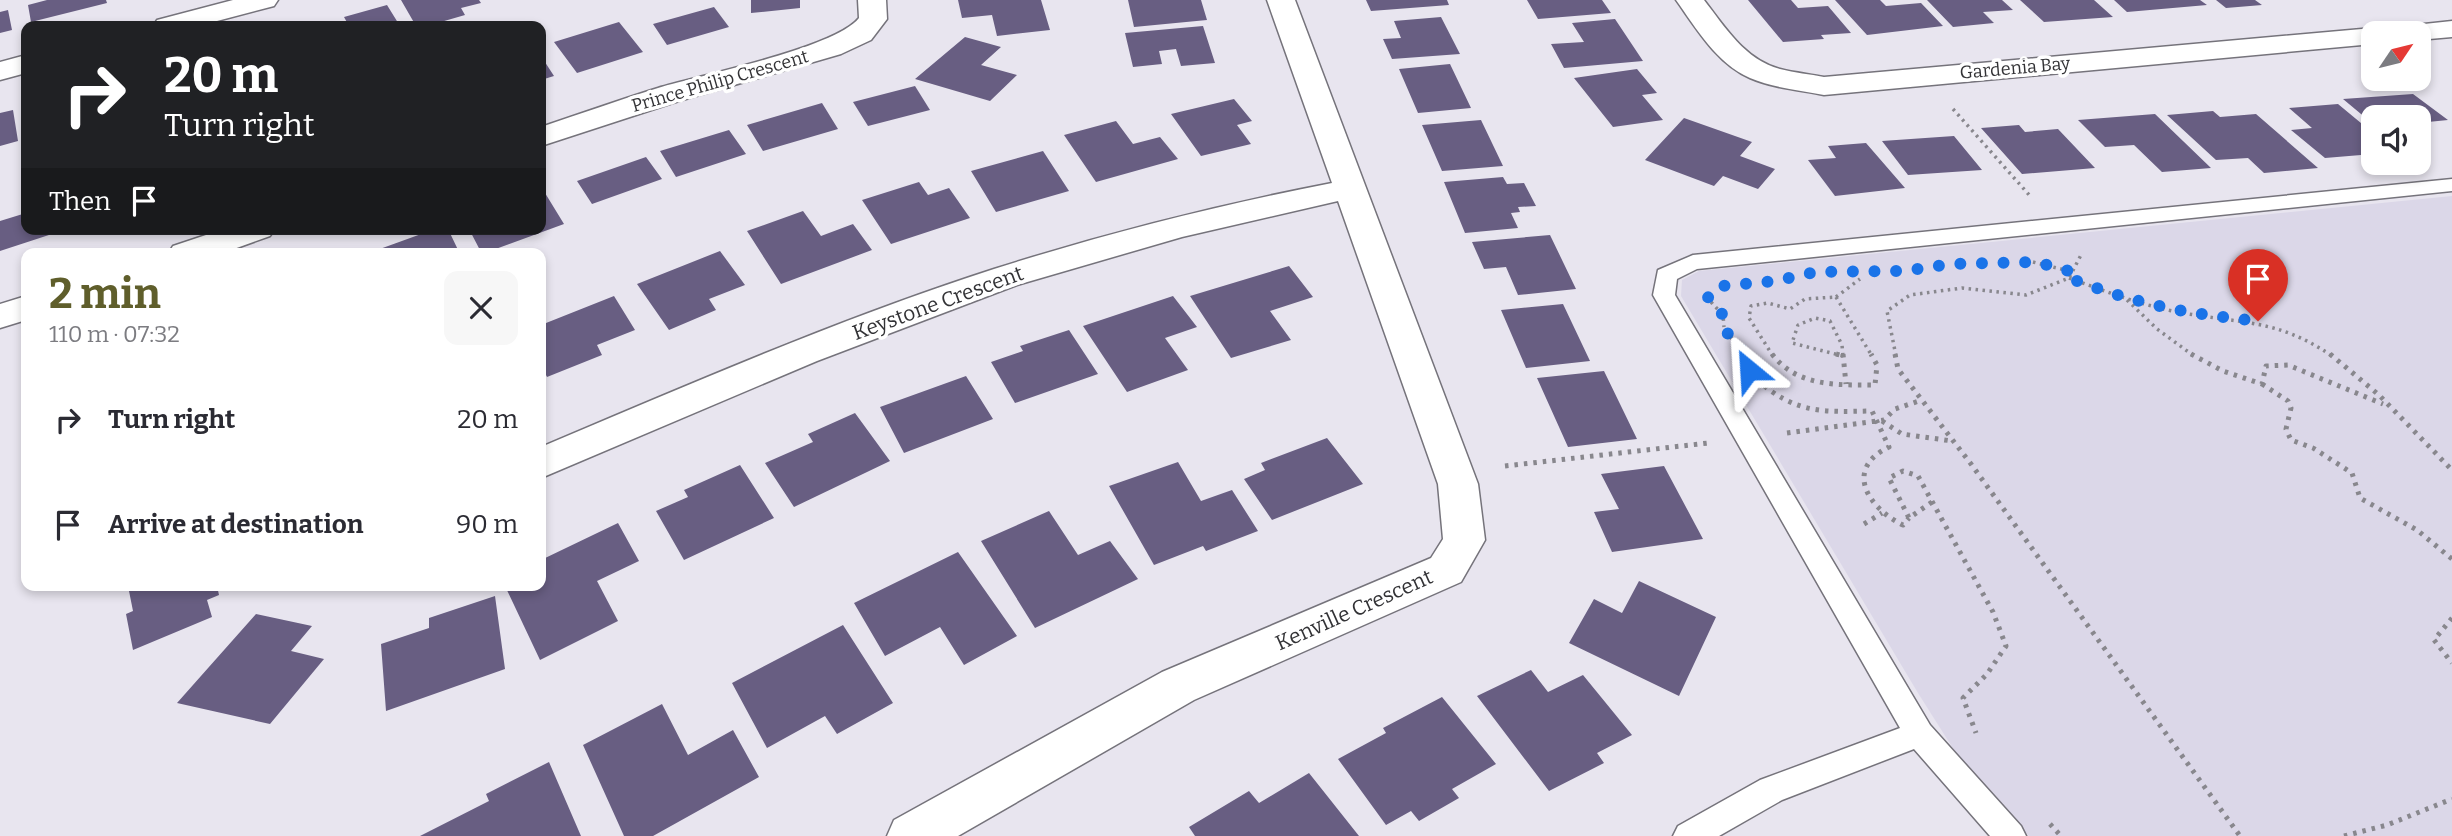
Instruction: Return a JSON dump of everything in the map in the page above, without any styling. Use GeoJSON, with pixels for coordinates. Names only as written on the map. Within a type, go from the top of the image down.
{"type":"FeatureCollection","features":[{"type":"Feature","properties":{"kind":"street"},"geometry":{"type":"LineString","coordinates":[[186,21],[264,0]]}},
{"type":"Feature","properties":{"kind":"street","name":"Prince Philip Crescent"},"geometry":{"type":"LineString","coordinates":[[546,134],[668,95],[831,48],[861,34],[873,19],[872,0]]}},
{"type":"Feature","properties":{"kind":"street","name":"Kenville Crescent"},"geometry":{"type":"LineString","coordinates":[[912,836],[1178,686],[1446,570],[1464,540],[1458,484],[1281,0]]}},
{"type":"Feature","properties":{"kind":"street","name":"Gardenia Bay"},"geometry":{"type":"LineString","coordinates":[[1690,0],[1722,41],[1753,69],[1824,86],[2361,37]]}},
{"type":"Feature","properties":{"kind":"street"},"geometry":{"type":"LineString","coordinates":[[2431,31],[2452,29]]}},
{"type":"Feature","properties":{"kind":"street"},"geometry":{"type":"LineString","coordinates":[[0,71],[21,65]]}},
{"type":"Feature","properties":{"kind":"street","name":"Keystone Crescent"},"geometry":{"type":"LineString","coordinates":[[546,461],[875,324],[1071,256],[1242,210],[1350,189]]}},
{"type":"Feature","properties":{"kind":"street"},"geometry":{"type":"LineString","coordinates":[[212,248],[258,238]]}},
{"type":"Feature","properties":{"kind":"street"},"geometry":{"type":"LineString","coordinates":[[0,316],[21,310]]}},
{"type":"Feature","properties":{"kind":"lane"},"geometry":{"type":"LineString","coordinates":[[2010,836],[1919,734],[1664,295],[1666,275],[1693,262],[2452,185]]}},
{"type":"Feature","properties":{"kind":"lane"},"geometry":{"type":"LineString","coordinates":[[1689,836],[1771,790],[1919,734]]}},
{"type":"Feature","properties":{"kind":"path"},"geometry":{"type":"LineString","coordinates":[[1950,106],[2082,253],[2069,278],[2026,295],[1962,288],[1910,295],[1886,311],[1898,369],[2240,836]]}},
{"type":"Feature","properties":{"kind":"path"},"geometry":{"type":"LineString","coordinates":[[2024,262],[2036,262],[2073,272]]}},
{"type":"Feature","properties":{"kind":"path"},"geometry":{"type":"LineString","coordinates":[[1836,297],[1877,365],[1875,385],[1846,384],[1793,375],[1775,359],[1749,318],[1751,306],[1768,303],[1790,309],[1805,299],[1836,297],[1862,278]]}},
{"type":"Feature","properties":{"kind":"path"},"geometry":{"type":"LineString","coordinates":[[2069,278],[2127,300],[2180,313],[2258,321],[2295,334],[2338,359],[2452,470]]}},
{"type":"Feature","properties":{"kind":"path"},"geometry":{"type":"LineString","coordinates":[[1709,293],[1708,298],[1723,315],[1725,331],[1739,344],[1749,370]]}},
{"type":"Feature","properties":{"kind":"path"},"geometry":{"type":"LineString","coordinates":[[2127,300],[2153,328],[2189,353],[2227,376],[2262,384],[2288,401],[2291,408],[2286,429],[2291,440],[2313,448],[2352,473],[2360,498],[2417,530],[2452,559]]}},
{"type":"Feature","properties":{"kind":"path"},"geometry":{"type":"LineString","coordinates":[[1843,356],[1792,343],[1798,325],[1815,318],[1830,321],[1842,345],[1846,384]]}},
{"type":"Feature","properties":{"kind":"path"},"geometry":{"type":"LineString","coordinates":[[2262,384],[2266,366],[2288,365],[2387,406]]}},
{"type":"Feature","properties":{"kind":"path"},"geometry":{"type":"LineString","coordinates":[[1754,376],[1798,409],[1821,413],[1872,411],[1889,447],[1874,455],[1864,474],[1869,495],[1882,513],[1903,525],[1932,502]]}},
{"type":"Feature","properties":{"kind":"path"},"geometry":{"type":"LineString","coordinates":[[1882,421],[1902,435],[1953,441]]}},
{"type":"Feature","properties":{"kind":"path"},"geometry":{"type":"LineString","coordinates":[[1909,518],[1903,504],[1890,487],[1889,478],[1895,472],[1907,470],[1918,476],[1993,612],[2006,646],[1987,674],[1963,698],[1972,729],[1981,739]]}},
{"type":"Feature","properties":{"kind":"path"},"geometry":{"type":"LineString","coordinates":[[1864,524],[1882,513]]}},
{"type":"Feature","properties":{"kind":"path"},"geometry":{"type":"LineString","coordinates":[[2452,618],[2434,640],[2452,663]]}},
{"type":"Feature","properties":{"kind":"path"},"geometry":{"type":"LineString","coordinates":[[2344,836],[2387,825],[2452,799]]}},
{"type":"Feature","properties":{"kind":"path"},"geometry":{"type":"LineString","coordinates":[[2045,820],[2061,836]]}},
{"type":"Feature","properties":{"kind":"shaded area"},"geometry":{"type":"Polygon","coordinates":[[[2452,196],[2452,836],[2029,836],[1966,769],[1681,296],[1682,280],[1699,271],[2452,196]]]}},
{"type":"Feature","properties":{"kind":"building"},"geometry":{"type":"Polygon","coordinates":[[[47,0],[106,0],[107,3],[35,21],[31,21],[28,5],[47,0]]]}},
{"type":"Feature","properties":{"kind":"building"},"geometry":{"type":"Polygon","coordinates":[[[401,0],[479,0],[481,3],[461,8],[465,15],[444,21],[413,21],[401,0]]]}},
{"type":"Feature","properties":{"kind":"building"},"geometry":{"type":"Polygon","coordinates":[[[751,0],[800,0],[800,8],[751,13],[751,0]]]}},
{"type":"Feature","properties":{"kind":"building"},"geometry":{"type":"Polygon","coordinates":[[[958,0],[1041,0],[1050,30],[997,36],[992,15],[962,18],[958,0]]]}},
{"type":"Feature","properties":{"kind":"building"},"geometry":{"type":"Polygon","coordinates":[[[1128,0],[1201,0],[1207,20],[1134,27],[1128,0]]]}},
{"type":"Feature","properties":{"kind":"building"},"geometry":{"type":"Polygon","coordinates":[[[1366,0],[1447,0],[1449,5],[1371,11],[1366,0]]]}},
{"type":"Feature","properties":{"kind":"building"},"geometry":{"type":"Polygon","coordinates":[[[1527,0],[1602,0],[1611,13],[1538,19],[1527,0]]]}},
{"type":"Feature","properties":{"kind":"building"},"geometry":{"type":"Polygon","coordinates":[[[1748,0],[1791,0],[1798,8],[1828,6],[1851,33],[1821,35],[1824,39],[1783,42],[1748,0]]]}},
{"type":"Feature","properties":{"kind":"building"},"geometry":{"type":"Polygon","coordinates":[[[1835,0],[1880,0],[1886,6],[1921,3],[1943,26],[1867,35],[1835,0]]]}},
{"type":"Feature","properties":{"kind":"building"},"geometry":{"type":"Polygon","coordinates":[[[1927,0],[2002,0],[2013,10],[1983,12],[1994,23],[1953,27],[1927,0]]]}},
{"type":"Feature","properties":{"kind":"building"},"geometry":{"type":"Polygon","coordinates":[[[2020,0],[2094,0],[2113,17],[2044,22],[2020,0]]]}},
{"type":"Feature","properties":{"kind":"building"},"geometry":{"type":"Polygon","coordinates":[[[2114,0],[2200,0],[2207,5],[2127,12],[2114,0]]]}},
{"type":"Feature","properties":{"kind":"building"},"geometry":{"type":"Polygon","coordinates":[[[2216,0],[2255,0],[2262,5],[2226,8],[2216,0]]]}},
{"type":"Feature","properties":{"kind":"building"},"geometry":{"type":"Polygon","coordinates":[[[387,5],[397,21],[346,21],[344,17],[387,5]]]}},
{"type":"Feature","properties":{"kind":"building"},"geometry":{"type":"Polygon","coordinates":[[[714,7],[729,27],[667,45],[653,24],[714,7]]]}},
{"type":"Feature","properties":{"kind":"building"},"geometry":{"type":"Polygon","coordinates":[[[8,10],[12,30],[0,33],[0,12],[8,10]]]}},
{"type":"Feature","properties":{"kind":"building"},"geometry":{"type":"Polygon","coordinates":[[[1441,17],[1460,54],[1392,59],[1383,39],[1401,38],[1394,21],[1441,17]]]}},
{"type":"Feature","properties":{"kind":"building"},"geometry":{"type":"Polygon","coordinates":[[[1615,19],[1643,61],[1564,68],[1551,44],[1584,42],[1572,23],[1615,19]]]}},
{"type":"Feature","properties":{"kind":"building"},"geometry":{"type":"Polygon","coordinates":[[[619,22],[643,52],[577,73],[554,42],[619,22]]]}},
{"type":"Feature","properties":{"kind":"building"},"geometry":{"type":"Polygon","coordinates":[[[1203,26],[1215,63],[1181,66],[1176,49],[1159,51],[1162,64],[1133,67],[1125,33],[1203,26]]]}},
{"type":"Feature","properties":{"kind":"building"},"geometry":{"type":"Polygon","coordinates":[[[965,37],[1001,47],[981,65],[1017,75],[990,101],[915,79],[965,37]]]}},
{"type":"Feature","properties":{"kind":"building"},"geometry":{"type":"Polygon","coordinates":[[[546,64],[554,76],[546,78],[546,64]]]}},
{"type":"Feature","properties":{"kind":"building"},"geometry":{"type":"Polygon","coordinates":[[[1450,64],[1471,108],[1418,113],[1399,69],[1450,64]]]}},
{"type":"Feature","properties":{"kind":"building"},"geometry":{"type":"Polygon","coordinates":[[[1637,69],[1657,93],[1642,95],[1663,120],[1613,127],[1574,78],[1637,69]]]}},
{"type":"Feature","properties":{"kind":"building"},"geometry":{"type":"Polygon","coordinates":[[[915,86],[930,110],[868,126],[853,102],[915,86]]]}},
{"type":"Feature","properties":{"kind":"building"},"geometry":{"type":"Polygon","coordinates":[[[2413,94],[2428,105],[2361,105],[2361,114],[2343,99],[2413,94]]]}},
{"type":"Feature","properties":{"kind":"building"},"geometry":{"type":"Polygon","coordinates":[[[1234,99],[1252,121],[1237,125],[1251,144],[1201,156],[1171,114],[1234,99]]]}},
{"type":"Feature","properties":{"kind":"building"},"geometry":{"type":"Polygon","coordinates":[[[822,103],[838,129],[763,151],[747,125],[822,103]]]}},
{"type":"Feature","properties":{"kind":"building"},"geometry":{"type":"Polygon","coordinates":[[[2338,104],[2361,123],[2361,155],[2325,158],[2291,130],[2312,128],[2289,108],[2338,104]]]}},
{"type":"Feature","properties":{"kind":"building"},"geometry":{"type":"Polygon","coordinates":[[[2431,107],[2448,120],[2431,122],[2431,107]]]}},
{"type":"Feature","properties":{"kind":"building"},"geometry":{"type":"Polygon","coordinates":[[[13,110],[18,141],[0,146],[0,113],[13,110]]]}},
{"type":"Feature","properties":{"kind":"building"},"geometry":{"type":"Polygon","coordinates":[[[2213,111],[2220,117],[2256,114],[2318,168],[2264,173],[2248,158],[2216,160],[2167,115],[2213,111]]]}},
{"type":"Feature","properties":{"kind":"building"},"geometry":{"type":"Polygon","coordinates":[[[2155,114],[2211,168],[2162,172],[2134,145],[2105,147],[2078,120],[2155,114]]]}},
{"type":"Feature","properties":{"kind":"building"},"geometry":{"type":"Polygon","coordinates":[[[1684,118],[1752,142],[1740,156],[1775,169],[1758,189],[1723,176],[1714,186],[1645,160],[1684,118]]]}},
{"type":"Feature","properties":{"kind":"building"},"geometry":{"type":"Polygon","coordinates":[[[1481,120],[1503,166],[1442,171],[1422,125],[1481,120]]]}},
{"type":"Feature","properties":{"kind":"building"},"geometry":{"type":"Polygon","coordinates":[[[1116,121],[1133,144],[1160,137],[1178,159],[1096,182],[1064,135],[1116,121]]]}},
{"type":"Feature","properties":{"kind":"building"},"geometry":{"type":"Polygon","coordinates":[[[2019,125],[2025,132],[2058,129],[2095,168],[2022,174],[1981,128],[2019,125]]]}},
{"type":"Feature","properties":{"kind":"building"},"geometry":{"type":"Polygon","coordinates":[[[729,130],[746,154],[676,177],[660,151],[729,130]]]}},
{"type":"Feature","properties":{"kind":"building"},"geometry":{"type":"Polygon","coordinates":[[[1954,136],[1982,170],[1908,175],[1882,141],[1954,136]]]}},
{"type":"Feature","properties":{"kind":"building"},"geometry":{"type":"Polygon","coordinates":[[[1866,143],[1905,188],[1835,196],[1808,160],[1836,158],[1828,146],[1866,143]]]}},
{"type":"Feature","properties":{"kind":"building"},"geometry":{"type":"Polygon","coordinates":[[[1043,151],[1069,191],[996,212],[971,171],[1043,151]]]}},
{"type":"Feature","properties":{"kind":"building"},"geometry":{"type":"Polygon","coordinates":[[[646,157],[662,179],[592,204],[577,181],[646,157]]]}},
{"type":"Feature","properties":{"kind":"building"},"geometry":{"type":"Polygon","coordinates":[[[1503,177],[1507,184],[1524,183],[1536,206],[1518,207],[1520,212],[1511,213],[1518,228],[1465,233],[1444,182],[1503,177]]]}},
{"type":"Feature","properties":{"kind":"building"},"geometry":{"type":"Polygon","coordinates":[[[919,182],[928,195],[949,188],[970,218],[891,244],[862,200],[919,182]]]}},
{"type":"Feature","properties":{"kind":"building"},"geometry":{"type":"Polygon","coordinates":[[[546,195],[564,224],[546,231],[546,195]]]}},
{"type":"Feature","properties":{"kind":"building"},"geometry":{"type":"Polygon","coordinates":[[[803,211],[821,236],[853,224],[872,250],[781,284],[747,231],[803,211]]]}},
{"type":"Feature","properties":{"kind":"building"},"geometry":{"type":"Polygon","coordinates":[[[21,215],[21,235],[49,235],[0,251],[0,221],[21,215]]]}},
{"type":"Feature","properties":{"kind":"building"},"geometry":{"type":"Polygon","coordinates":[[[418,235],[451,235],[457,248],[383,248],[418,235]]]}},
{"type":"Feature","properties":{"kind":"building"},"geometry":{"type":"Polygon","coordinates":[[[472,235],[534,235],[498,248],[479,248],[472,235]]]}},
{"type":"Feature","properties":{"kind":"building"},"geometry":{"type":"Polygon","coordinates":[[[1550,235],[1576,289],[1518,295],[1506,267],[1484,269],[1472,242],[1550,235]]]}},
{"type":"Feature","properties":{"kind":"building"},"geometry":{"type":"Polygon","coordinates":[[[720,251],[745,285],[709,299],[716,310],[669,330],[637,284],[720,251]]]}},
{"type":"Feature","properties":{"kind":"building"},"geometry":{"type":"Polygon","coordinates":[[[1289,266],[1313,297],[1270,311],[1291,340],[1231,358],[1190,296],[1289,266]]]}},
{"type":"Feature","properties":{"kind":"building"},"geometry":{"type":"Polygon","coordinates":[[[614,296],[635,330],[597,345],[602,355],[547,377],[546,323],[614,296]]]}},
{"type":"Feature","properties":{"kind":"building"},"geometry":{"type":"Polygon","coordinates":[[[1173,296],[1197,327],[1165,338],[1188,370],[1127,392],[1083,326],[1173,296]]]}},
{"type":"Feature","properties":{"kind":"building"},"geometry":{"type":"Polygon","coordinates":[[[1563,304],[1590,361],[1526,368],[1501,310],[1563,304]]]}},
{"type":"Feature","properties":{"kind":"building"},"geometry":{"type":"Polygon","coordinates":[[[1069,330],[1098,374],[1015,403],[991,362],[1023,351],[1020,346],[1069,330]]]}},
{"type":"Feature","properties":{"kind":"building"},"geometry":{"type":"Polygon","coordinates":[[[1604,371],[1637,439],[1568,447],[1537,378],[1604,371]]]}},
{"type":"Feature","properties":{"kind":"building"},"geometry":{"type":"Polygon","coordinates":[[[966,376],[993,419],[904,453],[880,407],[966,376]]]}},
{"type":"Feature","properties":{"kind":"building"},"geometry":{"type":"Polygon","coordinates":[[[855,413],[890,461],[794,507],[765,463],[813,442],[808,434],[855,413]]]}},
{"type":"Feature","properties":{"kind":"building"},"geometry":{"type":"Polygon","coordinates":[[[1327,438],[1363,484],[1272,520],[1244,479],[1265,470],[1261,463],[1327,438]]]}},
{"type":"Feature","properties":{"kind":"building"},"geometry":{"type":"Polygon","coordinates":[[[1178,462],[1201,501],[1232,490],[1258,531],[1206,551],[1203,546],[1154,565],[1109,486],[1178,462]]]}},
{"type":"Feature","properties":{"kind":"building"},"geometry":{"type":"Polygon","coordinates":[[[740,465],[774,518],[684,560],[656,511],[688,497],[684,490],[740,465]]]}},
{"type":"Feature","properties":{"kind":"building"},"geometry":{"type":"Polygon","coordinates":[[[1664,466],[1703,539],[1612,552],[1594,512],[1619,509],[1601,474],[1664,466]]]}},
{"type":"Feature","properties":{"kind":"building"},"geometry":{"type":"Polygon","coordinates":[[[1049,511],[1078,555],[1110,541],[1138,579],[1035,628],[981,541],[1049,511]]]}},
{"type":"Feature","properties":{"kind":"building"},"geometry":{"type":"Polygon","coordinates":[[[618,523],[639,561],[597,581],[618,621],[540,660],[507,591],[546,591],[546,558],[618,523]]]}},
{"type":"Feature","properties":{"kind":"building"},"geometry":{"type":"Polygon","coordinates":[[[958,552],[1017,636],[964,665],[940,627],[885,656],[854,603],[958,552]]]}},
{"type":"Feature","properties":{"kind":"building"},"geometry":{"type":"Polygon","coordinates":[[[1639,581],[1716,617],[1679,696],[1569,643],[1594,599],[1622,613],[1639,581]]]}},
{"type":"Feature","properties":{"kind":"building"},"geometry":{"type":"Polygon","coordinates":[[[129,591],[218,591],[219,595],[207,600],[212,617],[133,650],[126,614],[133,611],[129,591]]]}},
{"type":"Feature","properties":{"kind":"building"},"geometry":{"type":"Polygon","coordinates":[[[495,596],[505,669],[386,711],[381,644],[429,628],[429,618],[495,596]]]}},
{"type":"Feature","properties":{"kind":"building"},"geometry":{"type":"Polygon","coordinates":[[[256,614],[312,626],[291,651],[324,659],[270,724],[177,703],[256,614]]]}},
{"type":"Feature","properties":{"kind":"building"},"geometry":{"type":"Polygon","coordinates":[[[843,625],[893,703],[837,734],[825,716],[767,748],[732,683],[843,625]]]}},
{"type":"Feature","properties":{"kind":"building"},"geometry":{"type":"Polygon","coordinates":[[[1531,670],[1548,692],[1583,675],[1632,735],[1597,753],[1604,763],[1549,791],[1477,696],[1531,670]]]}},
{"type":"Feature","properties":{"kind":"building"},"geometry":{"type":"Polygon","coordinates":[[[1442,697],[1496,764],[1452,789],[1459,798],[1419,821],[1411,811],[1386,825],[1338,759],[1386,733],[1383,728],[1442,697]]]}},
{"type":"Feature","properties":{"kind":"building"},"geometry":{"type":"Polygon","coordinates":[[[662,704],[688,755],[733,730],[759,777],[653,836],[624,836],[583,745],[662,704]]]}},
{"type":"Feature","properties":{"kind":"building"},"geometry":{"type":"Polygon","coordinates":[[[549,762],[581,836],[420,836],[489,801],[486,794],[549,762]]]}},
{"type":"Feature","properties":{"kind":"building"},"geometry":{"type":"Polygon","coordinates":[[[1309,773],[1359,836],[1195,836],[1189,827],[1249,791],[1259,803],[1309,773]]]}},
{"type":"Feature","properties":{"kind":"route"},"geometry":{"type":"LineString","coordinates":[[1749,370],[1745,355],[1739,344],[1725,331],[1723,315],[1708,298],[1709,293],[1723,286],[1775,281],[1816,272],[1904,271],[1951,264],[2036,262],[2073,272],[2069,278],[2127,300],[2180,313],[2258,321]]}}]}
